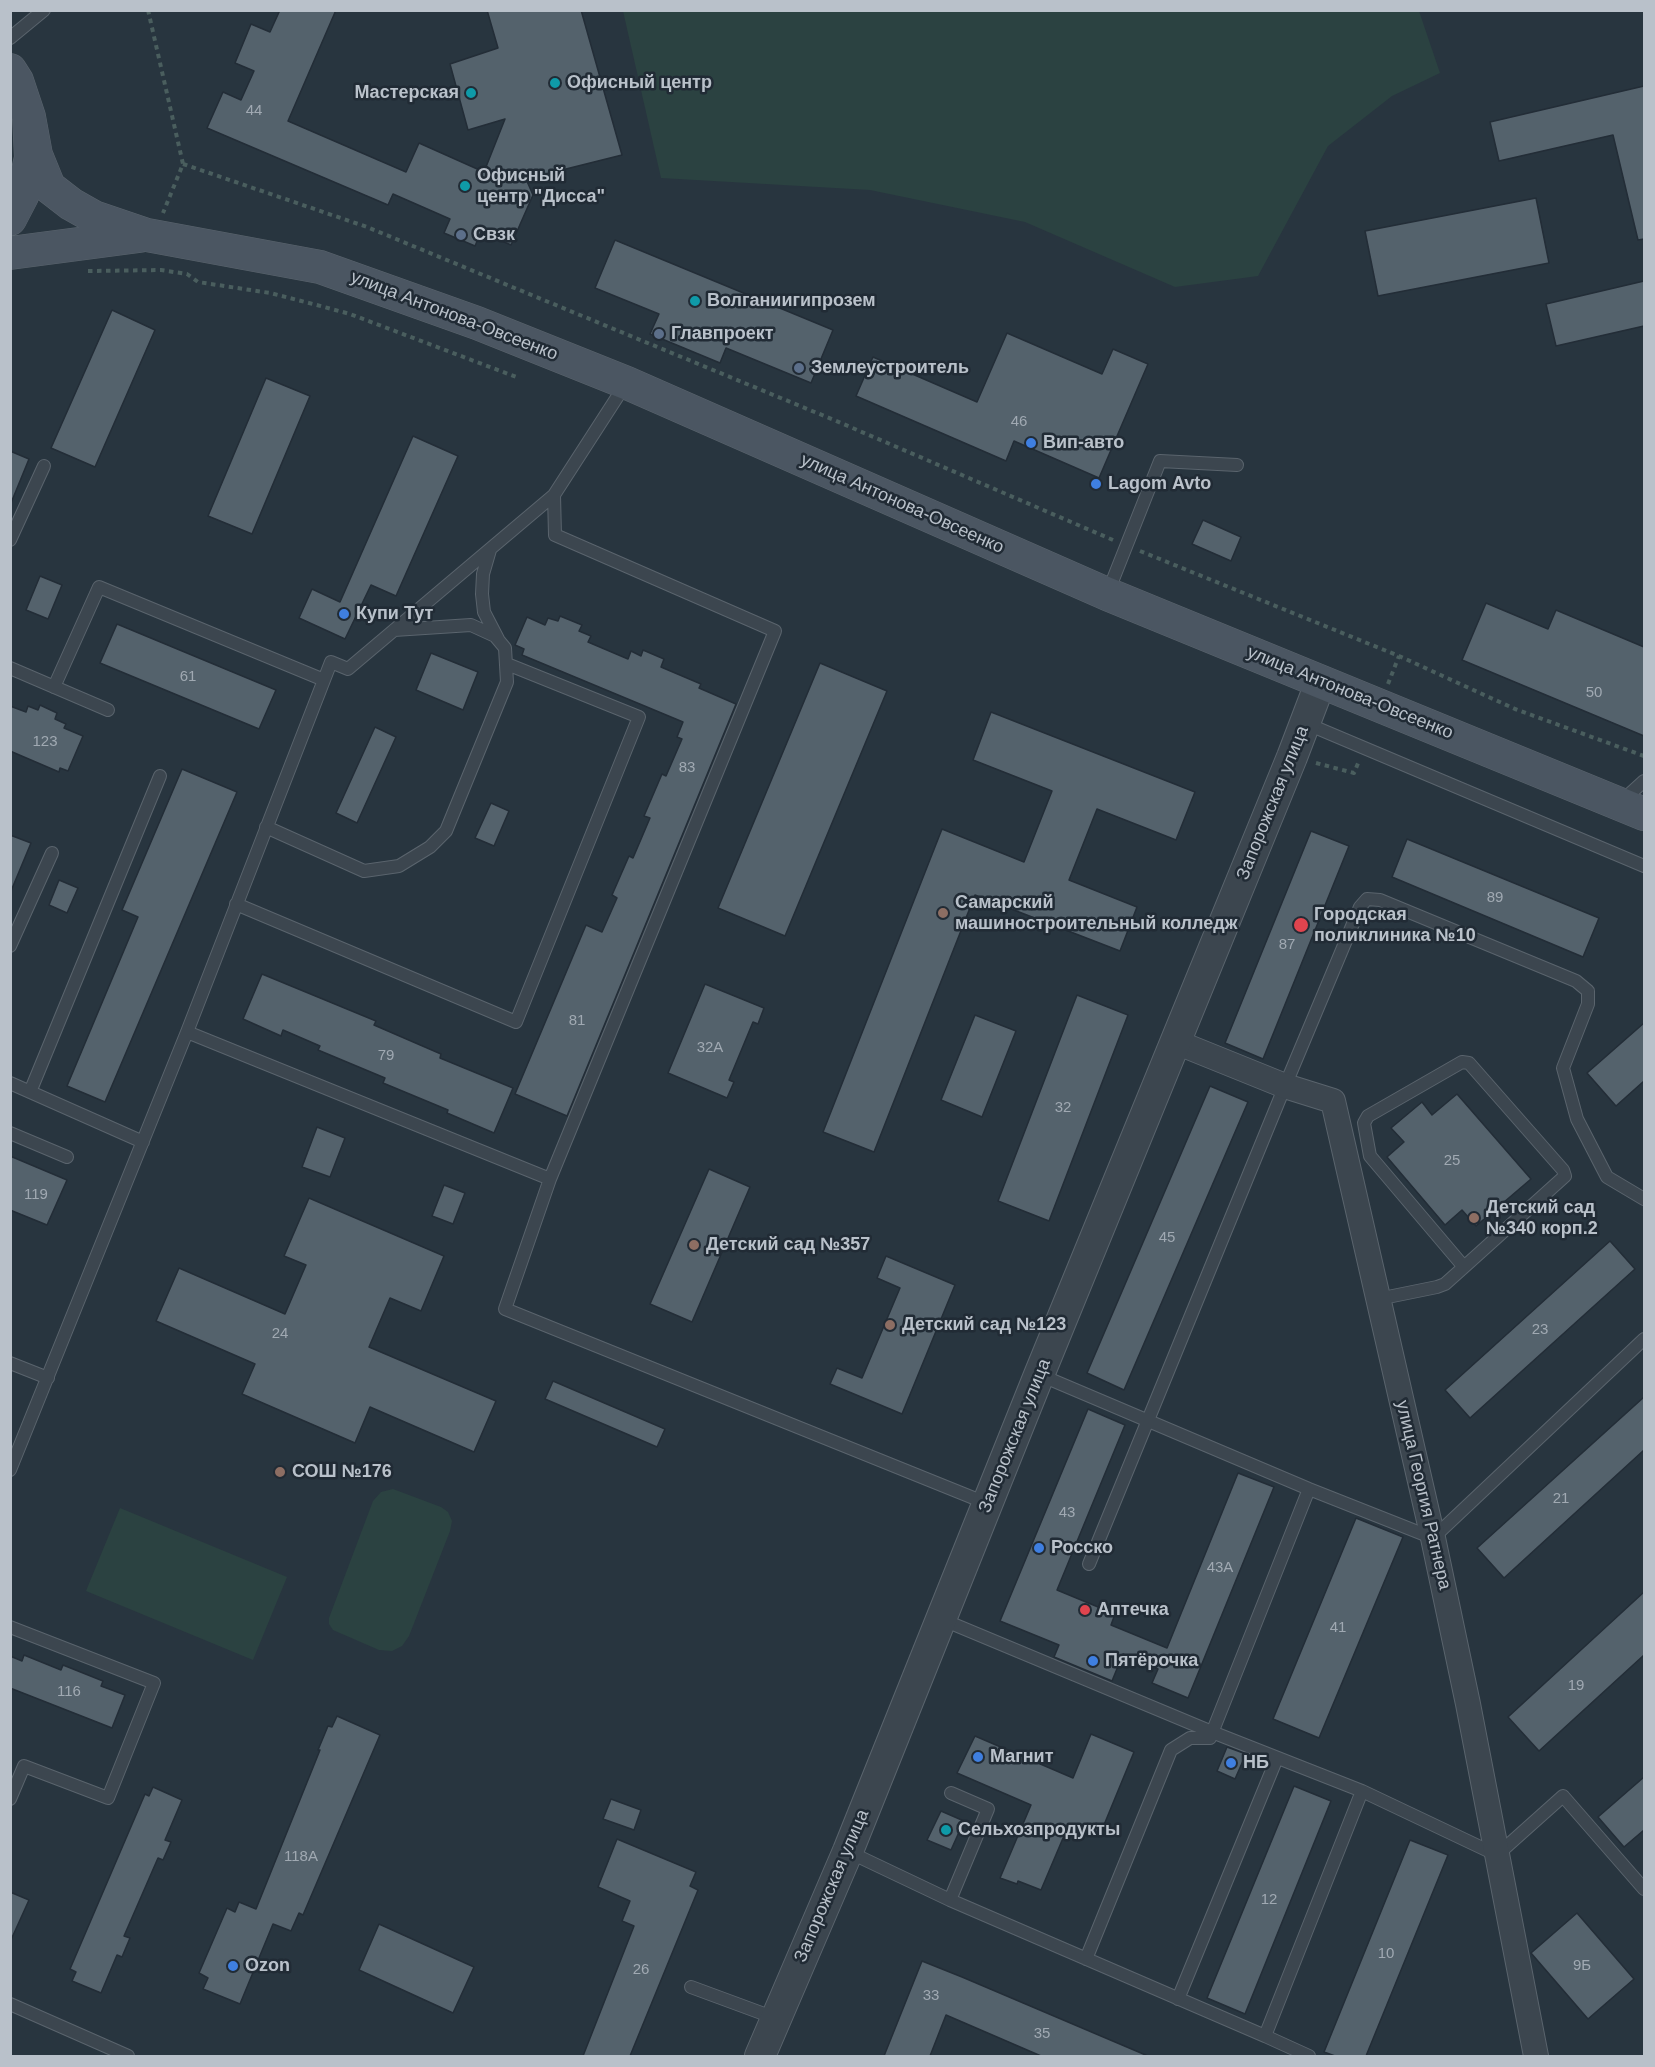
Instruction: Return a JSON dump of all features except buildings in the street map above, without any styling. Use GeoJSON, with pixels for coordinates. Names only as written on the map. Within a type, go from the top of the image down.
{"type":"FeatureCollection","features":[{"type":"Feature","properties":{"kind":"main road"},"geometry":{"type":"LineString","coordinates":[[10,70],[17,81],[29,117],[31,158],[22,196],[10,219]]}},
{"type":"Feature","properties":{"kind":"main road","name":"улица Антонова-Овсеенко"},"geometry":{"type":"LineString","coordinates":[[29,117],[36,155],[49,187],[71,204],[94,217],[152,236],[320,267],[455,315],[627,383],[1107,594],[1631,809]]}},
{"type":"Feature","properties":{"kind":"main road","name":"улица Антонова-Овсеенко"},"geometry":{"type":"LineString","coordinates":[[10,253],[152,236]]}},
{"type":"Feature","properties":{"kind":"street","name":"Запорожская улица"},"geometry":{"type":"LineString","coordinates":[[760,2056],[848,1851],[1321,681]]}},
{"type":"Feature","properties":{"kind":"street","name":"улица Георгия Ратнера"},"geometry":{"type":"LineString","coordinates":[[1176,1042],[1285,1086],[1333,1101],[1433,1538],[1536,2056]]}},
{"type":"Feature","properties":{"kind":"lane"},"geometry":{"type":"LineString","coordinates":[[10,38],[45,10]]}},
{"type":"Feature","properties":{"kind":"lane"},"geometry":{"type":"LineString","coordinates":[[10,1470],[188,1032],[331,662],[348,669],[554,495],[627,383]]}},
{"type":"Feature","properties":{"kind":"lane"},"geometry":{"type":"LineString","coordinates":[[1107,594],[1160,461],[1237,465]]}},
{"type":"Feature","properties":{"kind":"lane"},"geometry":{"type":"LineString","coordinates":[[10,540],[44,466]]}},
{"type":"Feature","properties":{"kind":"lane"},"geometry":{"type":"LineString","coordinates":[[554,495],[555,535],[775,631],[550,1179],[505,1309],[987,1504]]}},
{"type":"Feature","properties":{"kind":"lane"},"geometry":{"type":"LineString","coordinates":[[491,548],[483,574],[482,594],[484,612],[499,641]]}},
{"type":"Feature","properties":{"kind":"lane"},"geometry":{"type":"LineString","coordinates":[[54,687],[99,587],[324,680]]}},
{"type":"Feature","properties":{"kind":"lane"},"geometry":{"type":"LineString","coordinates":[[266,827],[364,871],[399,866],[430,847],[446,831],[507,682],[505,648],[495,636],[471,625],[394,630]]}},
{"type":"Feature","properties":{"kind":"lane"},"geometry":{"type":"LineString","coordinates":[[236,904],[516,1022],[639,717],[507,664]]}},
{"type":"Feature","properties":{"kind":"lane"},"geometry":{"type":"LineString","coordinates":[[10,668],[108,710]]}},
{"type":"Feature","properties":{"kind":"lane"},"geometry":{"type":"LineString","coordinates":[[1305,723],[1644,866]]}},
{"type":"Feature","properties":{"kind":"lane"},"geometry":{"type":"LineString","coordinates":[[30,1092],[160,776]]}},
{"type":"Feature","properties":{"kind":"lane"},"geometry":{"type":"LineString","coordinates":[[1631,809],[1644,781]]}},
{"type":"Feature","properties":{"kind":"lane"},"geometry":{"type":"LineString","coordinates":[[10,946],[52,853]]}},
{"type":"Feature","properties":{"kind":"lane"},"geometry":{"type":"LineString","coordinates":[[1089,1564],[1285,1086],[1360,907],[1367,899],[1380,900],[1576,981],[1588,991],[1588,1004],[1563,1068],[1577,1119],[1607,1178],[1644,1199]]}},
{"type":"Feature","properties":{"kind":"lane"},"geometry":{"type":"LineString","coordinates":[[188,1032],[550,1179]]}},
{"type":"Feature","properties":{"kind":"lane"},"geometry":{"type":"LineString","coordinates":[[1378,1299],[1445,1284],[1464,1267],[1565,1176],[1563,1170],[1469,1063],[1462,1062],[1368,1116],[1364,1123],[1370,1156],[1464,1267]]}},
{"type":"Feature","properties":{"kind":"lane"},"geometry":{"type":"LineString","coordinates":[[10,1083],[143,1142]]}},
{"type":"Feature","properties":{"kind":"lane"},"geometry":{"type":"LineString","coordinates":[[10,1133],[67,1157]]}},
{"type":"Feature","properties":{"kind":"lane"},"geometry":{"type":"LineString","coordinates":[[1039,1375],[1309,1489],[1433,1538],[1644,1340]]}},
{"type":"Feature","properties":{"kind":"lane"},"geometry":{"type":"LineString","coordinates":[[10,1363],[48,1378]]}},
{"type":"Feature","properties":{"kind":"lane"},"geometry":{"type":"LineString","coordinates":[[1086,1959],[1170,1750],[1190,1738],[1210,1738],[1309,1489]]}},
{"type":"Feature","properties":{"kind":"lane"},"geometry":{"type":"LineString","coordinates":[[940,1619],[1212,1732],[1362,1791],[1497,1855],[1563,1796],[1644,1889]]}},
{"type":"Feature","properties":{"kind":"lane"},"geometry":{"type":"LineString","coordinates":[[10,1627],[154,1683],[108,1798],[24,1766],[10,1799]]}},
{"type":"Feature","properties":{"kind":"lane"},"geometry":{"type":"LineString","coordinates":[[1178,1999],[1277,1758]]}},
{"type":"Feature","properties":{"kind":"lane"},"geometry":{"type":"LineString","coordinates":[[1265,2036],[1362,1791]]}},
{"type":"Feature","properties":{"kind":"lane"},"geometry":{"type":"LineString","coordinates":[[950,1900],[988,1809],[951,1793]]}},
{"type":"Feature","properties":{"kind":"lane"},"geometry":{"type":"LineString","coordinates":[[848,1851],[950,1900],[1309,2056]]}},
{"type":"Feature","properties":{"kind":"lane"},"geometry":{"type":"LineString","coordinates":[[691,1987],[776,2018]]}},
{"type":"Feature","properties":{"kind":"lane"},"geometry":{"type":"LineString","coordinates":[[10,2004],[128,2056]]}},
{"type":"Feature","properties":{"kind":"path"},"geometry":{"type":"LineString","coordinates":[[148,10],[183,164],[152,236]]}},
{"type":"Feature","properties":{"kind":"path"},"geometry":{"type":"LineString","coordinates":[[183,164],[367,227],[834,420],[1127,546],[1399,656],[1515,709],[1644,756]]}},
{"type":"Feature","properties":{"kind":"path"},"geometry":{"type":"LineString","coordinates":[[86,271],[161,270],[187,274],[198,282],[270,293],[350,314],[519,378]]}},
{"type":"Feature","properties":{"kind":"green space"},"geometry":{"type":"Polygon","coordinates":[[[623,11],[1419,11],[1440,73],[1392,96],[1328,146],[1258,276],[1175,287],[1025,222],[870,190],[661,178],[623,11]]]}},
{"type":"Feature","properties":{"kind":"green space"},"geometry":{"type":"Polygon","coordinates":[[[393,1489],[441,1507],[448,1512],[452,1521],[409,1636],[402,1646],[392,1651],[379,1650],[333,1630],[329,1624],[329,1618],[373,1501],[381,1492],[393,1489]]]}},
{"type":"Feature","properties":{"kind":"green space"},"geometry":{"type":"Polygon","coordinates":[[[120,1508],[287,1577],[253,1660],[86,1591],[120,1508]]]}},
{"type":"Feature","properties":{"kind":"place","name":"Офисный центр"},"geometry":{"type":"Point","coordinates":[555,83]}},
{"type":"Feature","properties":{"kind":"place","name":"Мастерская"},"geometry":{"type":"Point","coordinates":[471,93]}},
{"type":"Feature","properties":{"kind":"place","name":"Офисный центр \"Дисса\""},"geometry":{"type":"Point","coordinates":[465,186]}},
{"type":"Feature","properties":{"kind":"place","name":"Свзк"},"geometry":{"type":"Point","coordinates":[461,235]}},
{"type":"Feature","properties":{"kind":"place","name":"Волганиигипрозем"},"geometry":{"type":"Point","coordinates":[695,301]}},
{"type":"Feature","properties":{"kind":"place","name":"Главпроект"},"geometry":{"type":"Point","coordinates":[659,334]}},
{"type":"Feature","properties":{"kind":"place","name":"Землеустроитель"},"geometry":{"type":"Point","coordinates":[799,368]}},
{"type":"Feature","properties":{"kind":"place","name":"Вип-авто"},"geometry":{"type":"Point","coordinates":[1031,443]}},
{"type":"Feature","properties":{"kind":"place","name":"Lagom Avto"},"geometry":{"type":"Point","coordinates":[1096,484]}},
{"type":"Feature","properties":{"kind":"place","name":"Купи Тут"},"geometry":{"type":"Point","coordinates":[344,614]}},
{"type":"Feature","properties":{"kind":"place","name":"Самарский машиностроительный колледж"},"geometry":{"type":"Point","coordinates":[943,913]}},
{"type":"Feature","properties":{"kind":"place","name":"Городская поликлиника №10"},"geometry":{"type":"Point","coordinates":[1301,925]}},
{"type":"Feature","properties":{"kind":"place","name":"Детский сад №340 корп.2"},"geometry":{"type":"Point","coordinates":[1474,1218]}},
{"type":"Feature","properties":{"kind":"place","name":"Детский сад №357"},"geometry":{"type":"Point","coordinates":[694,1245]}},
{"type":"Feature","properties":{"kind":"place","name":"Детский сад №123"},"geometry":{"type":"Point","coordinates":[890,1325]}},
{"type":"Feature","properties":{"kind":"place","name":"СОШ №176"},"geometry":{"type":"Point","coordinates":[280,1472]}},
{"type":"Feature","properties":{"kind":"place","name":"Росско"},"geometry":{"type":"Point","coordinates":[1039,1548]}},
{"type":"Feature","properties":{"kind":"place","name":"Аптечка"},"geometry":{"type":"Point","coordinates":[1085,1610]}},
{"type":"Feature","properties":{"kind":"place","name":"Пятёрочка"},"geometry":{"type":"Point","coordinates":[1093,1661]}},
{"type":"Feature","properties":{"kind":"place","name":"Магнит"},"geometry":{"type":"Point","coordinates":[978,1757]}},
{"type":"Feature","properties":{"kind":"place","name":"НБ"},"geometry":{"type":"Point","coordinates":[1231,1763]}},
{"type":"Feature","properties":{"kind":"place","name":"Сельхозпродукты"},"geometry":{"type":"Point","coordinates":[946,1830]}},
{"type":"Feature","properties":{"kind":"place","name":"Ozon"},"geometry":{"type":"Point","coordinates":[233,1966]}}]}
